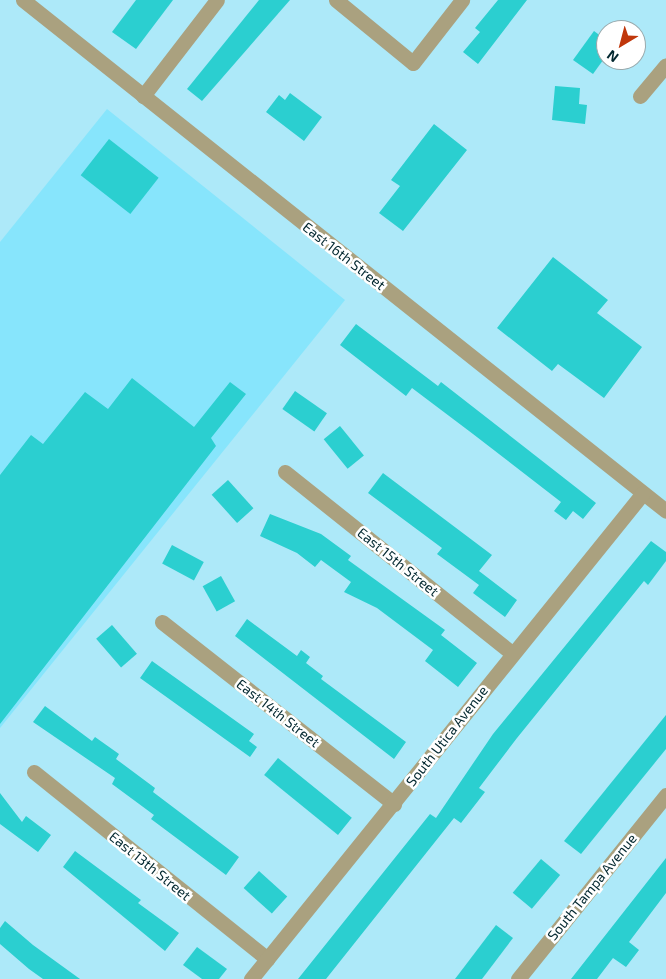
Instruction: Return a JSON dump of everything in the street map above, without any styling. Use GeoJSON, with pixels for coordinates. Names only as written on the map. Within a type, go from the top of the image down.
{"type":"FeatureCollection","features":[{"type":"Feature","properties":{"kind":"street","name":"East 16th Street"},"geometry":{"type":"LineString","coordinates":[[24,0],[666,511]]}},
{"type":"Feature","properties":{"kind":"street"},"geometry":{"type":"LineString","coordinates":[[143,96],[217,0]]}},
{"type":"Feature","properties":{"kind":"street"},"geometry":{"type":"LineString","coordinates":[[336,0],[413,64],[462,0]]}},
{"type":"Feature","properties":{"kind":"street"},"geometry":{"type":"LineString","coordinates":[[640,96],[666,65]]}},
{"type":"Feature","properties":{"kind":"street","name":"East 15th Street"},"geometry":{"type":"LineString","coordinates":[[285,472],[512,653]]}},
{"type":"Feature","properties":{"kind":"street","name":"South Utica Avenue"},"geometry":{"type":"LineString","coordinates":[[251,979],[394,804],[512,653],[644,493]]}},
{"type":"Feature","properties":{"kind":"street","name":"East 14th Street"},"geometry":{"type":"LineString","coordinates":[[162,622],[394,804]]}},
{"type":"Feature","properties":{"kind":"street","name":"East 13th Street"},"geometry":{"type":"LineString","coordinates":[[34,772],[267,959]]}},
{"type":"Feature","properties":{"kind":"street","name":"South Tampa Avenue"},"geometry":{"type":"LineString","coordinates":[[518,979],[666,796]]}},
{"type":"Feature","properties":{"kind":"shaded area"},"geometry":{"type":"Polygon","coordinates":[[[107,109],[345,300],[0,728],[0,242],[107,109]]]}},
{"type":"Feature","properties":{"kind":"building"},"geometry":{"type":"Polygon","coordinates":[[[136,0],[173,0],[136,49],[112,32],[136,0]]]}},
{"type":"Feature","properties":{"kind":"building"},"geometry":{"type":"Polygon","coordinates":[[[259,0],[290,0],[202,101],[187,89],[259,0]]]}},
{"type":"Feature","properties":{"kind":"building"},"geometry":{"type":"Polygon","coordinates":[[[498,0],[527,0],[478,64],[463,52],[480,32],[475,28],[498,0]]]}},
{"type":"Feature","properties":{"kind":"building"},"geometry":{"type":"Polygon","coordinates":[[[594,31],[596,32],[596,70],[593,74],[573,60],[594,31]]]}},
{"type":"Feature","properties":{"kind":"building"},"geometry":{"type":"Polygon","coordinates":[[[555,86],[580,88],[579,104],[587,105],[585,124],[552,120],[555,86]]]}},
{"type":"Feature","properties":{"kind":"building"},"geometry":{"type":"Polygon","coordinates":[[[290,93],[322,117],[304,141],[266,112],[279,95],[285,100],[290,93]]]}},
{"type":"Feature","properties":{"kind":"building"},"geometry":{"type":"Polygon","coordinates":[[[434,124],[467,150],[403,231],[379,213],[400,186],[391,180],[434,124]]]}},
{"type":"Feature","properties":{"kind":"building"},"geometry":{"type":"Polygon","coordinates":[[[109,139],[159,178],[130,214],[81,175],[109,139]]]}},
{"type":"Feature","properties":{"kind":"building"},"geometry":{"type":"Polygon","coordinates":[[[553,257],[608,300],[597,313],[642,347],[604,398],[558,364],[552,371],[497,328],[553,257]]]}},
{"type":"Feature","properties":{"kind":"building"},"geometry":{"type":"Polygon","coordinates":[[[356,324],[438,386],[441,382],[596,503],[583,519],[573,511],[566,520],[554,511],[561,502],[412,388],[406,396],[340,345],[356,324]]]}},
{"type":"Feature","properties":{"kind":"building"},"geometry":{"type":"Polygon","coordinates":[[[132,378],[194,427],[230,382],[246,394],[211,438],[216,446],[0,724],[0,475],[31,435],[43,444],[85,392],[108,409],[132,378]]]}},
{"type":"Feature","properties":{"kind":"building"},"geometry":{"type":"Polygon","coordinates":[[[295,391],[327,413],[314,431],[282,409],[295,391]]]}},
{"type":"Feature","properties":{"kind":"building"},"geometry":{"type":"Polygon","coordinates":[[[340,426],[364,456],[348,469],[324,439],[340,426]]]}},
{"type":"Feature","properties":{"kind":"building"},"geometry":{"type":"Polygon","coordinates":[[[383,473],[492,555],[479,571],[517,600],[505,617],[473,593],[479,585],[437,554],[442,548],[368,493],[383,473]]]}},
{"type":"Feature","properties":{"kind":"building"},"geometry":{"type":"Polygon","coordinates":[[[228,480],[253,508],[237,523],[212,495],[228,480]]]}},
{"type":"Feature","properties":{"kind":"building"},"geometry":{"type":"Polygon","coordinates":[[[270,514],[321,534],[351,556],[348,560],[445,630],[441,635],[477,663],[458,687],[425,661],[433,650],[377,608],[344,592],[351,582],[321,560],[315,567],[297,553],[260,536],[270,514]]]}},
{"type":"Feature","properties":{"kind":"building"},"geometry":{"type":"Polygon","coordinates":[[[651,541],[666,552],[666,561],[648,585],[644,581],[517,738],[479,788],[485,792],[461,823],[454,818],[326,979],[298,979],[430,814],[436,818],[493,734],[651,541]]]}},
{"type":"Feature","properties":{"kind":"building"},"geometry":{"type":"Polygon","coordinates":[[[172,545],[204,562],[194,580],[162,564],[172,545]]]}},
{"type":"Feature","properties":{"kind":"building"},"geometry":{"type":"Polygon","coordinates":[[[221,576],[235,601],[217,612],[203,586],[221,576]]]}},
{"type":"Feature","properties":{"kind":"building"},"geometry":{"type":"Polygon","coordinates":[[[247,619],[297,656],[301,650],[310,657],[306,663],[323,676],[321,679],[406,742],[394,759],[235,636],[247,619]]]}},
{"type":"Feature","properties":{"kind":"building"},"geometry":{"type":"Polygon","coordinates":[[[112,625],[137,654],[121,667],[96,639],[112,625]]]}},
{"type":"Feature","properties":{"kind":"building"},"geometry":{"type":"Polygon","coordinates":[[[152,661],[254,734],[249,741],[257,747],[250,757],[140,678],[152,661]]]}},
{"type":"Feature","properties":{"kind":"building"},"geometry":{"type":"Polygon","coordinates":[[[45,706],[92,741],[95,737],[119,754],[116,759],[155,788],[153,792],[239,857],[226,875],[151,819],[154,815],[112,784],[115,778],[33,722],[45,706]]]}},
{"type":"Feature","properties":{"kind":"building"},"geometry":{"type":"Polygon","coordinates":[[[666,715],[666,749],[581,854],[564,841],[666,715]]]}},
{"type":"Feature","properties":{"kind":"building"},"geometry":{"type":"Polygon","coordinates":[[[278,758],[352,818],[338,835],[264,775],[278,758]]]}},
{"type":"Feature","properties":{"kind":"building"},"geometry":{"type":"Polygon","coordinates":[[[0,793],[22,822],[26,816],[51,835],[38,852],[0,824],[0,793]]]}},
{"type":"Feature","properties":{"kind":"building"},"geometry":{"type":"Polygon","coordinates":[[[75,851],[141,900],[138,903],[179,933],[165,951],[63,867],[75,851]]]}},
{"type":"Feature","properties":{"kind":"building"},"geometry":{"type":"Polygon","coordinates":[[[666,858],[666,893],[629,942],[639,950],[626,967],[613,958],[597,979],[571,979],[666,858]]]}},
{"type":"Feature","properties":{"kind":"building"},"geometry":{"type":"Polygon","coordinates":[[[541,859],[560,875],[532,909],[513,893],[541,859]]]}},
{"type":"Feature","properties":{"kind":"building"},"geometry":{"type":"Polygon","coordinates":[[[259,871],[287,896],[272,914],[244,888],[259,871]]]}},
{"type":"Feature","properties":{"kind":"building"},"geometry":{"type":"Polygon","coordinates":[[[5,921],[33,945],[80,979],[43,979],[29,969],[0,944],[0,928],[5,921]]]}},
{"type":"Feature","properties":{"kind":"building"},"geometry":{"type":"Polygon","coordinates":[[[496,925],[513,938],[482,979],[455,979],[496,925]]]}},
{"type":"Feature","properties":{"kind":"building"},"geometry":{"type":"Polygon","coordinates":[[[197,947],[227,969],[219,979],[202,979],[183,965],[197,947]]]}}]}
